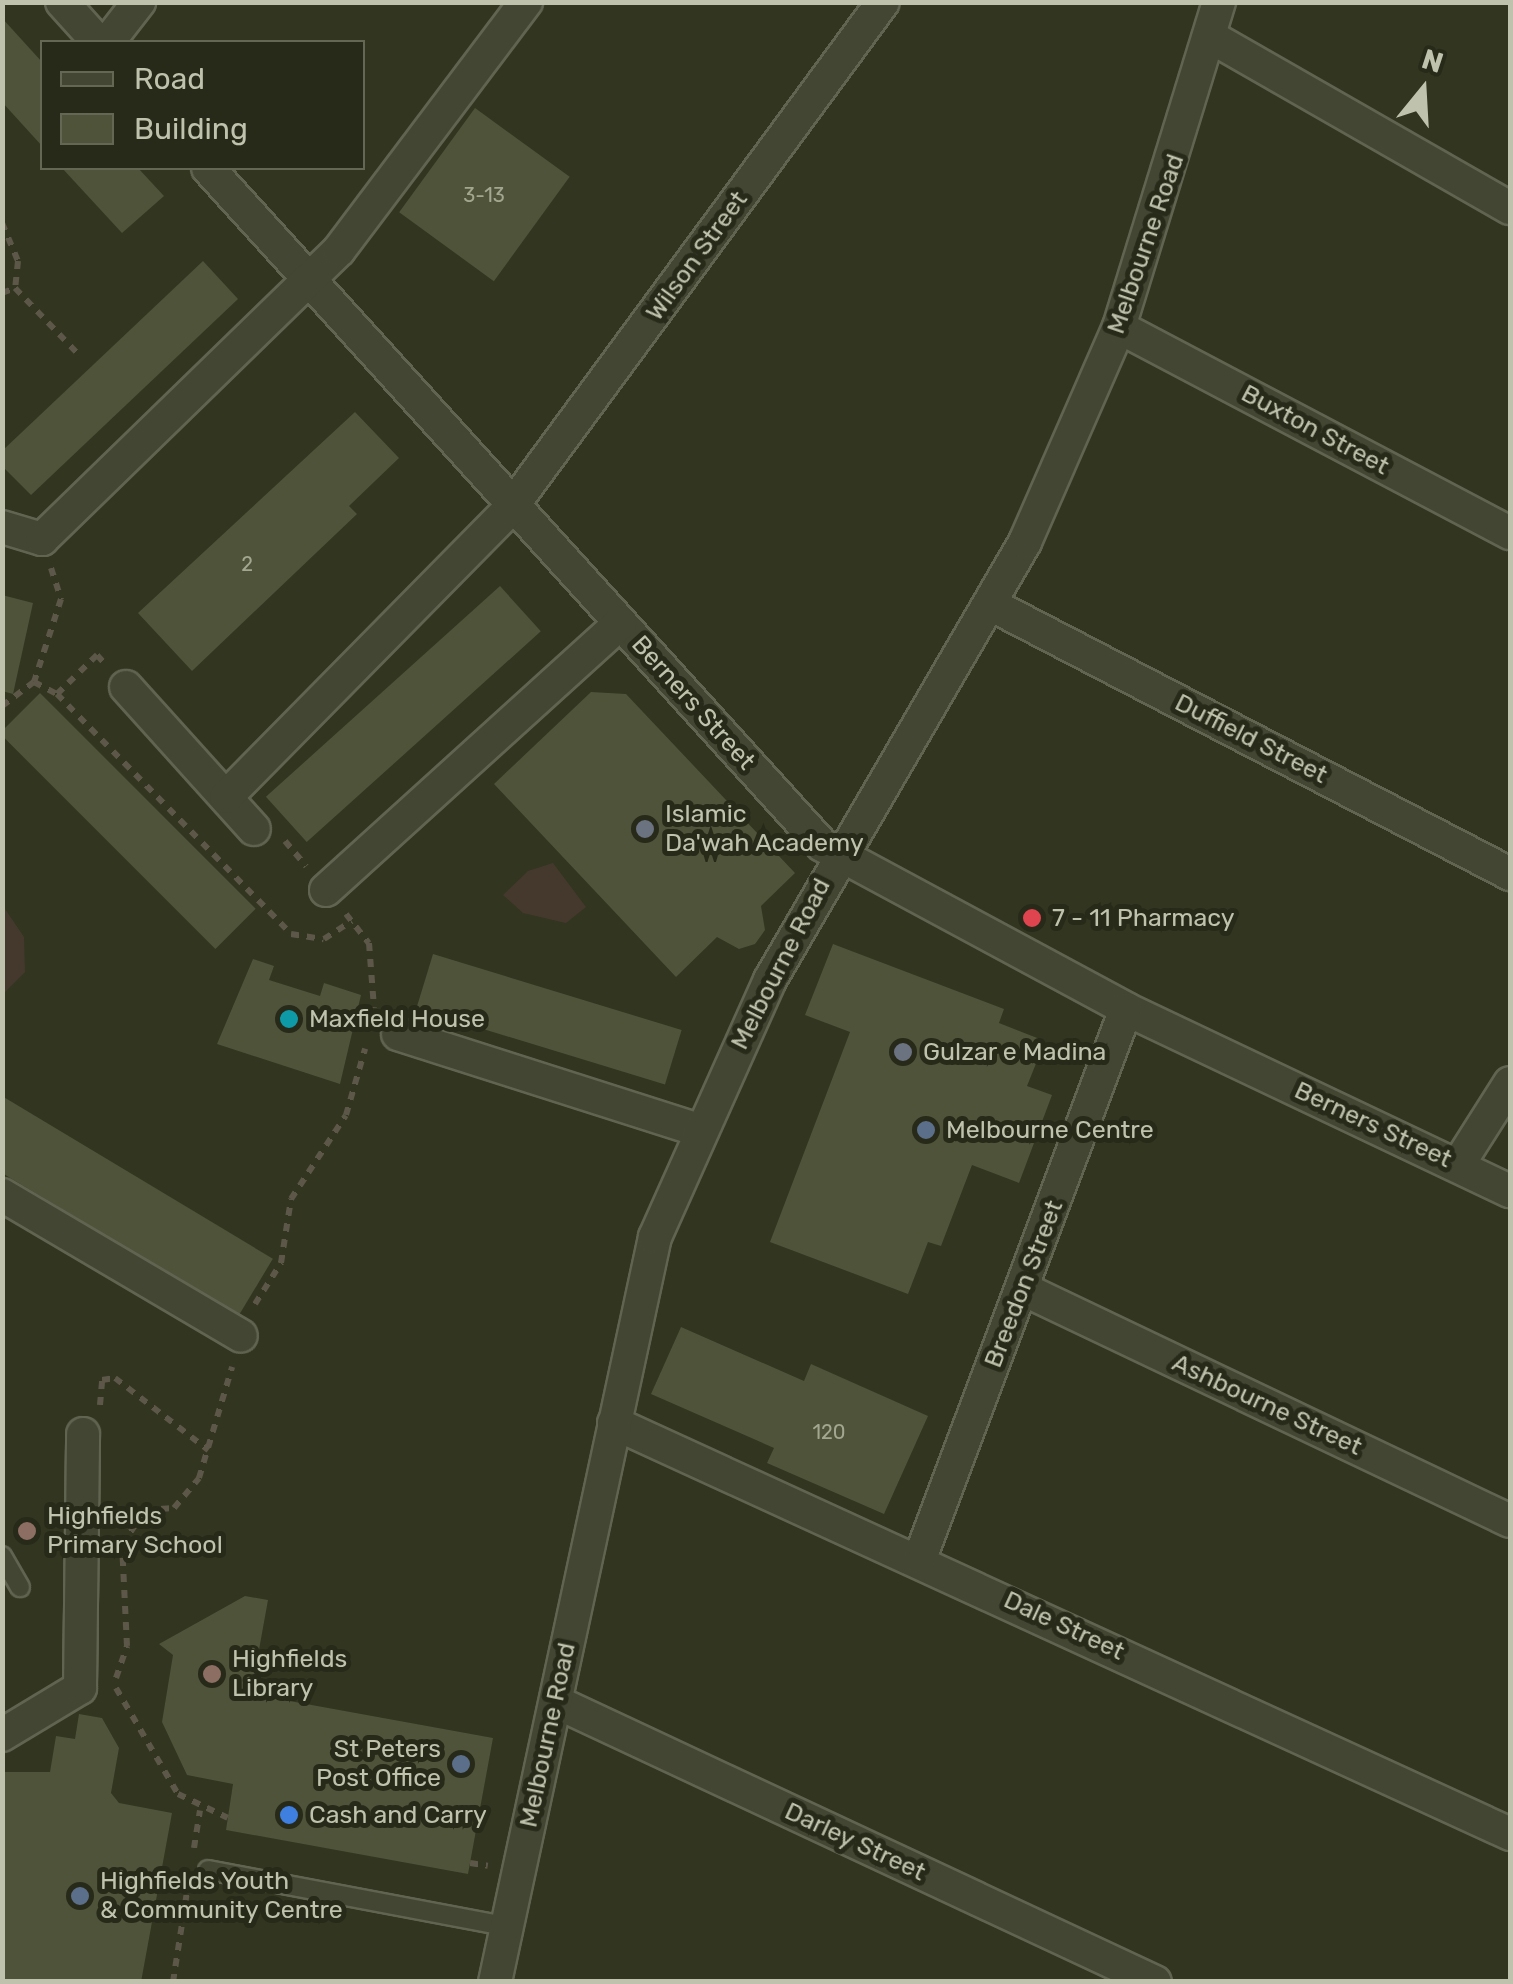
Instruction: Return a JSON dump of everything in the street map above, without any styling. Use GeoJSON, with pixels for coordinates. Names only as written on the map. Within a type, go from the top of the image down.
{"type":"FeatureCollection","features":[{"type":"Feature","properties":{"kind":"street"},"geometry":{"type":"LineString","coordinates":[[62,2],[96,40]]}},
{"type":"Feature","properties":{"kind":"street"},"geometry":{"type":"LineString","coordinates":[[110,40],[139,2]]}},
{"type":"Feature","properties":{"kind":"street"},"geometry":{"type":"LineString","coordinates":[[2,527],[42,539],[307,280],[526,2]]}},
{"type":"Feature","properties":{"kind":"street","name":"Wilson Street"},"geometry":{"type":"LineString","coordinates":[[226,797],[510,509],[883,2]]}},
{"type":"Feature","properties":{"kind":"street","name":"Melbourne Road"},"geometry":{"type":"LineString","coordinates":[[495,1982],[510,1927],[655,1237],[699,1130],[838,856],[992,604],[1119,327],[1219,2]]}},
{"type":"Feature","properties":{"kind":"street"},"geometry":{"type":"LineString","coordinates":[[1211,37],[1510,208]]}},
{"type":"Feature","properties":{"kind":"street","name":"Berners Street"},"geometry":{"type":"LineString","coordinates":[[210,170],[510,509],[838,856],[1126,1009],[1510,1191]]}},
{"type":"Feature","properties":{"kind":"street","name":"Buxton Street"},"geometry":{"type":"LineString","coordinates":[[1119,327],[1510,533]]}},
{"type":"Feature","properties":{"kind":"street","name":"Duffield Street"},"geometry":{"type":"LineString","coordinates":[[992,604],[1510,874]]}},
{"type":"Feature","properties":{"kind":"street"},"geometry":{"type":"LineString","coordinates":[[326,890],[620,623]]}},
{"type":"Feature","properties":{"kind":"street"},"geometry":{"type":"LineString","coordinates":[[126,686],[254,830]]}},
{"type":"Feature","properties":{"kind":"street","name":"Breedon Street"},"geometry":{"type":"LineString","coordinates":[[920,1558],[1126,1009]]}},
{"type":"Feature","properties":{"kind":"street"},"geometry":{"type":"LineString","coordinates":[[385,1030],[699,1130]]}},
{"type":"Feature","properties":{"kind":"street"},"geometry":{"type":"LineString","coordinates":[[1458,1164],[1510,1084]]}},
{"type":"Feature","properties":{"kind":"street"},"geometry":{"type":"LineString","coordinates":[[2,1195],[241,1336]]}},
{"type":"Feature","properties":{"kind":"street","name":"Ashbourne Street"},"geometry":{"type":"LineString","coordinates":[[1023,1289],[1510,1522]]}},
{"type":"Feature","properties":{"kind":"street","name":"Dale Street"},"geometry":{"type":"LineString","coordinates":[[614,1423],[920,1558],[1510,1834]]}},
{"type":"Feature","properties":{"kind":"street"},"geometry":{"type":"LineString","coordinates":[[2,1735],[80,1688],[83,1434]]}},
{"type":"Feature","properties":{"kind":"street","name":"Darley Street"},"geometry":{"type":"LineString","coordinates":[[556,1702],[1155,1982]]}},
{"type":"Feature","properties":{"kind":"lane"},"geometry":{"type":"LineString","coordinates":[[2,1556],[20,1587]]}},
{"type":"Feature","properties":{"kind":"lane"},"geometry":{"type":"LineString","coordinates":[[208,1870],[510,1927]]}},
{"type":"Feature","properties":{"kind":"path"},"geometry":{"type":"LineString","coordinates":[[2,223],[18,261],[15,288]]}},
{"type":"Feature","properties":{"kind":"path"},"geometry":{"type":"LineString","coordinates":[[2,293],[15,288]]}},
{"type":"Feature","properties":{"kind":"path"},"geometry":{"type":"LineString","coordinates":[[15,288],[78,354]]}},
{"type":"Feature","properties":{"kind":"path"},"geometry":{"type":"LineString","coordinates":[[2,706],[34,682],[61,599],[42,539]]}},
{"type":"Feature","properties":{"kind":"path"},"geometry":{"type":"LineString","coordinates":[[57,694],[97,656],[126,686]]}},
{"type":"Feature","properties":{"kind":"path"},"geometry":{"type":"LineString","coordinates":[[34,682],[57,694],[291,934],[324,939],[352,921]]}},
{"type":"Feature","properties":{"kind":"path"},"geometry":{"type":"LineString","coordinates":[[228,1818],[200,1810],[178,1794],[113,1682],[127,1646],[122,1545],[144,1510],[174,1508],[208,1450],[241,1336],[281,1263],[291,1199],[346,1116],[385,1030]]}},
{"type":"Feature","properties":{"kind":"path"},"geometry":{"type":"LineString","coordinates":[[83,1434],[100,1416],[102,1380],[115,1378],[208,1450]]}},
{"type":"Feature","properties":{"kind":"path"},"geometry":{"type":"LineString","coordinates":[[173,1982],[200,1810]]}},
{"type":"Feature","properties":{"kind":"shaded area"},"geometry":{"type":"Polygon","coordinates":[[[553,863],[586,907],[566,923],[523,913],[503,895],[528,871],[553,863]]]}},
{"type":"Feature","properties":{"kind":"shaded area"},"geometry":{"type":"Polygon","coordinates":[[[3,906],[24,937],[25,972],[3,994],[3,906]]]}},
{"type":"Feature","properties":{"kind":"building"},"geometry":{"type":"Polygon","coordinates":[[[2,18],[40,60],[40,144],[2,102],[2,18]]]}},
{"type":"Feature","properties":{"kind":"building"},"geometry":{"type":"Polygon","coordinates":[[[475,108],[570,177],[494,281],[399,212],[475,108]]]}},
{"type":"Feature","properties":{"kind":"building"},"geometry":{"type":"Polygon","coordinates":[[[64,170],[140,170],[164,196],[122,233],[64,170]]]}},
{"type":"Feature","properties":{"kind":"building"},"geometry":{"type":"Polygon","coordinates":[[[203,261],[238,299],[31,495],[2,466],[2,451],[203,261]]]}},
{"type":"Feature","properties":{"kind":"building"},"geometry":{"type":"Polygon","coordinates":[[[355,412],[399,458],[349,506],[357,514],[192,671],[138,613],[355,412]]]}},
{"type":"Feature","properties":{"kind":"building"},"geometry":{"type":"Polygon","coordinates":[[[500,586],[541,631],[307,842],[266,797],[500,586]]]}},
{"type":"Feature","properties":{"kind":"building"},"geometry":{"type":"Polygon","coordinates":[[[2,595],[33,603],[13,694],[2,691],[2,595]]]}},
{"type":"Feature","properties":{"kind":"building","name":"Islamic Da'wah Academy"},"geometry":{"type":"Polygon","coordinates":[[[591,692],[626,694],[795,873],[761,906],[765,930],[755,944],[739,949],[717,937],[676,977],[494,784],[591,692]]]}},
{"type":"Feature","properties":{"kind":"building"},"geometry":{"type":"Polygon","coordinates":[[[40,693],[256,909],[215,949],[2,736],[2,731],[40,693]]]}},
{"type":"Feature","properties":{"kind":"building","name":"Melbourne Centre"},"geometry":{"type":"Polygon","coordinates":[[[833,944],[1004,1009],[999,1023],[1045,1041],[1027,1086],[1052,1095],[1019,1183],[972,1165],[941,1246],[928,1242],[908,1294],[770,1242],[850,1032],[805,1015],[833,944]]]}},
{"type":"Feature","properties":{"kind":"building"},"geometry":{"type":"Polygon","coordinates":[[[433,954],[682,1030],[665,1085],[416,1009],[433,954]]]}},
{"type":"Feature","properties":{"kind":"building","name":"Maxfield House"},"geometry":{"type":"Polygon","coordinates":[[[253,959],[274,966],[269,980],[320,996],[324,983],[361,995],[340,1084],[217,1044],[253,959]]]}},
{"type":"Feature","properties":{"kind":"building"},"geometry":{"type":"Polygon","coordinates":[[[2,1096],[273,1259],[239,1315],[2,1173],[2,1096]]]}},
{"type":"Feature","properties":{"kind":"building"},"geometry":{"type":"Polygon","coordinates":[[[681,1327],[804,1381],[811,1364],[928,1416],[884,1514],[767,1463],[774,1448],[651,1394],[681,1327]]]}},
{"type":"Feature","properties":{"kind":"building"},"geometry":{"type":"Polygon","coordinates":[[[245,1596],[268,1600],[251,1694],[493,1738],[468,1874],[226,1830],[233,1784],[187,1775],[162,1722],[173,1655],[159,1644],[245,1596]]]}},
{"type":"Feature","properties":{"kind":"building","name":"Highfields Youth & Community Centre"},"geometry":{"type":"Polygon","coordinates":[[[79,1714],[102,1718],[119,1748],[111,1793],[119,1803],[172,1813],[141,1982],[2,1979],[2,1772],[50,1772],[56,1736],[75,1739],[79,1714]]]}},
{"type":"Feature","properties":{"kind":"place","name":"Islamic Da'wah Academy"},"geometry":{"type":"Point","coordinates":[645,829]}},
{"type":"Feature","properties":{"kind":"place","name":"7 - 11 Pharmacy"},"geometry":{"type":"Point","coordinates":[1032,918]}},
{"type":"Feature","properties":{"kind":"place","name":"Maxfield House"},"geometry":{"type":"Point","coordinates":[289,1019]}},
{"type":"Feature","properties":{"kind":"place","name":"Gulzar e Madina"},"geometry":{"type":"Point","coordinates":[903,1052]}},
{"type":"Feature","properties":{"kind":"place","name":"Melbourne Centre"},"geometry":{"type":"Point","coordinates":[926,1130]}},
{"type":"Feature","properties":{"kind":"place","name":"Highfields Primary School"},"geometry":{"type":"Point","coordinates":[27,1531]}},
{"type":"Feature","properties":{"kind":"place","name":"Highfields Library"},"geometry":{"type":"Point","coordinates":[212,1674]}},
{"type":"Feature","properties":{"kind":"place","name":"St Peters Post Office"},"geometry":{"type":"Point","coordinates":[461,1764]}},
{"type":"Feature","properties":{"kind":"place","name":"Cash and Carry"},"geometry":{"type":"Point","coordinates":[289,1815]}},
{"type":"Feature","properties":{"kind":"place","name":"Highfields Youth & Community Centre"},"geometry":{"type":"Point","coordinates":[80,1896]}}]}
